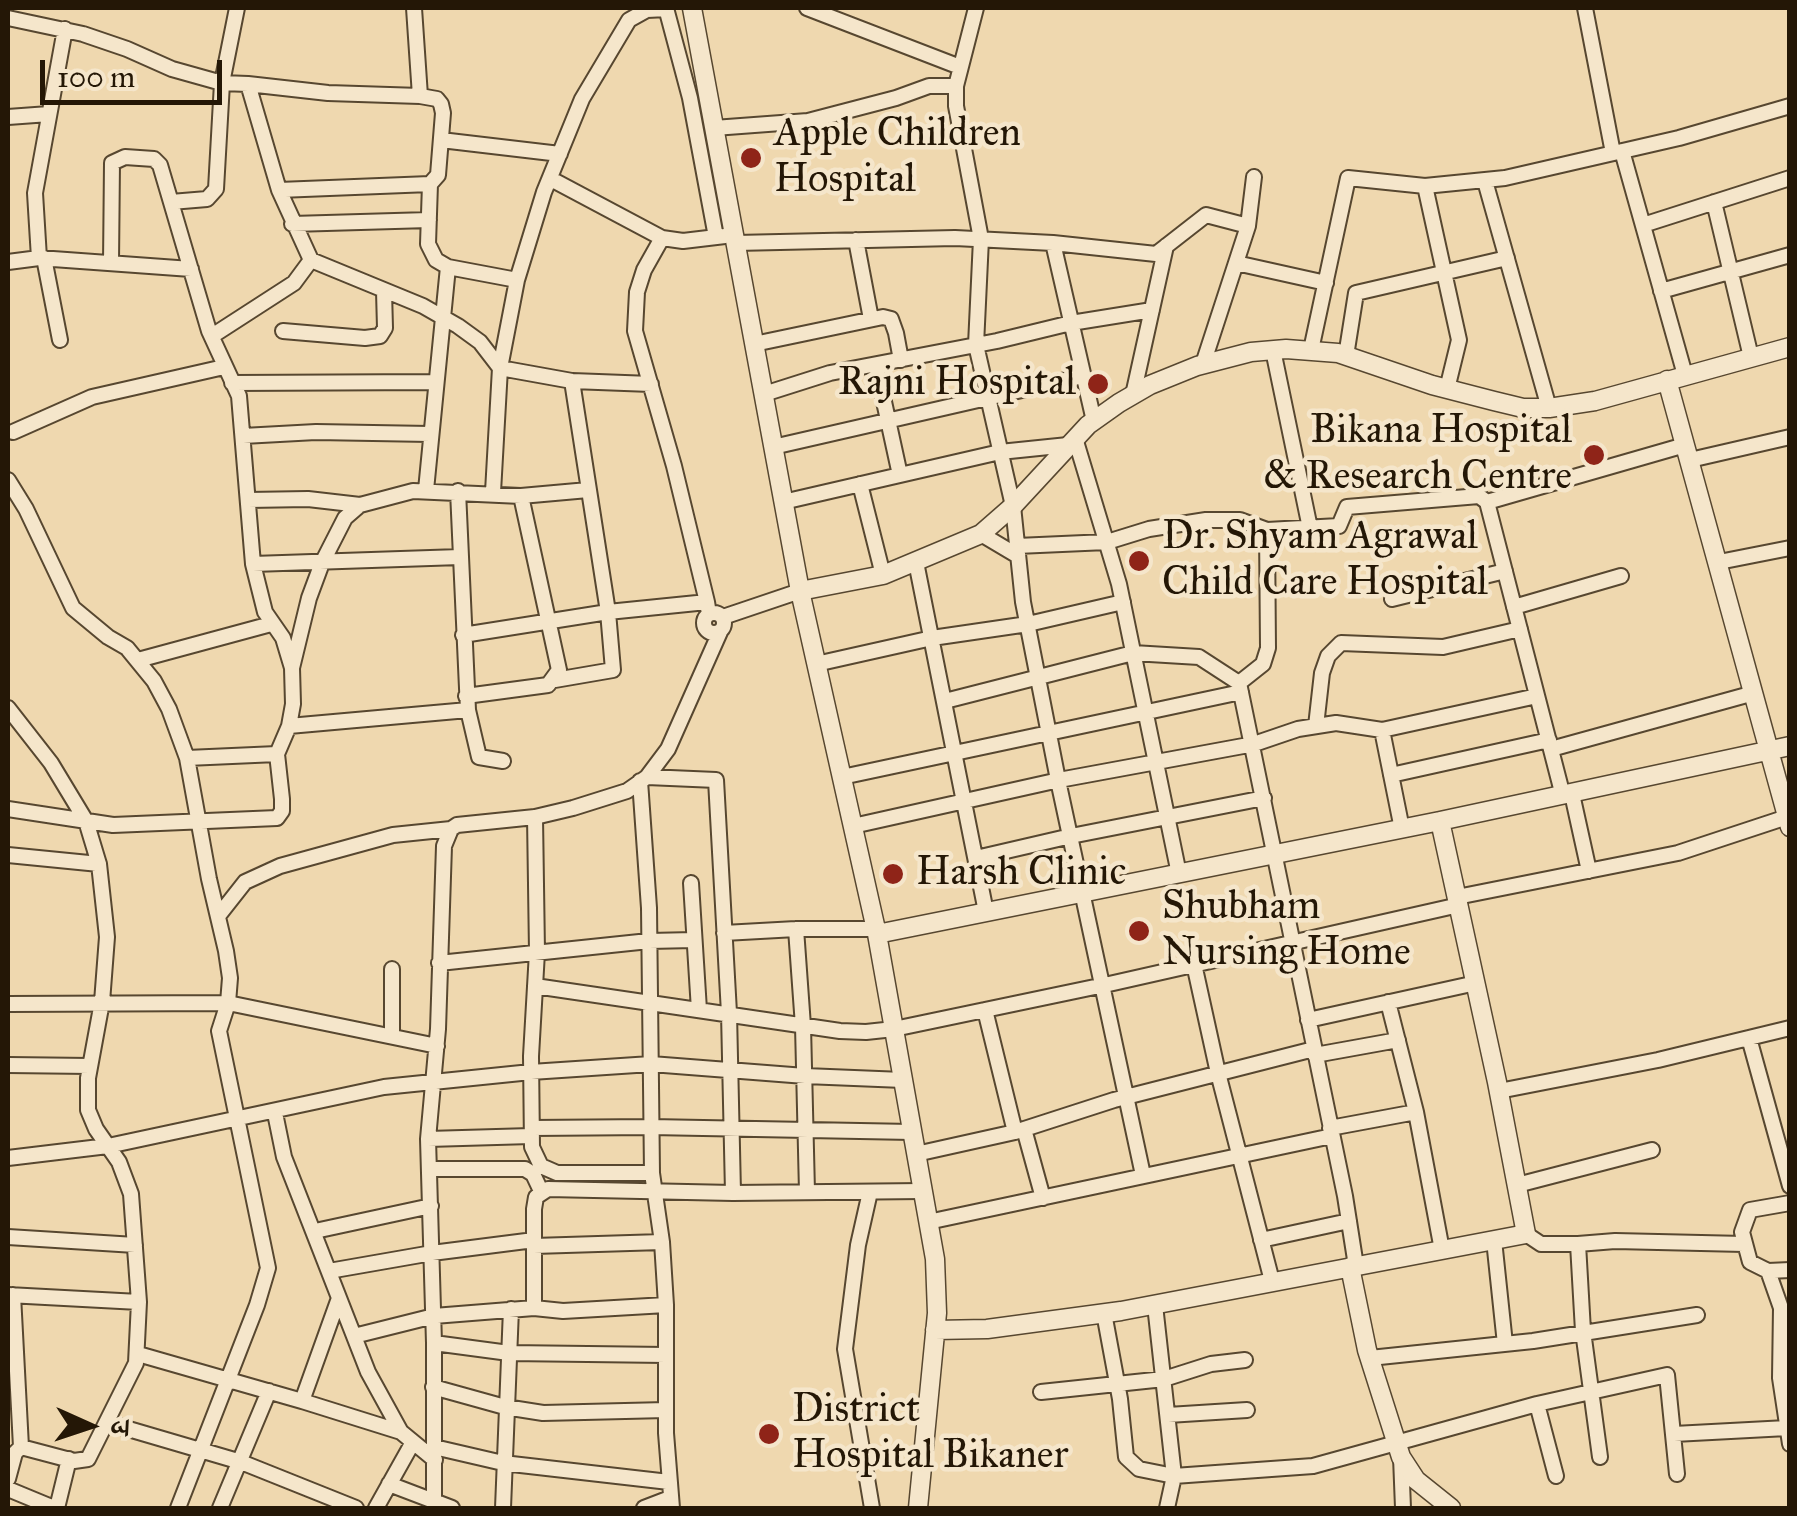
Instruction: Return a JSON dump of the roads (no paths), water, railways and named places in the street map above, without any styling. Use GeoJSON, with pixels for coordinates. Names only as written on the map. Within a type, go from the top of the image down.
{"type":"FeatureCollection","features":[{"type":"Feature","properties":{"kind":"street"},"geometry":{"type":"LineString","coordinates":[[172,202],[207,200],[216,189],[222,84],[237,8]]}},
{"type":"Feature","properties":{"kind":"street"},"geometry":{"type":"LineString","coordinates":[[414,8],[420,96]]}},
{"type":"Feature","properties":{"kind":"street"},"geometry":{"type":"LineString","coordinates":[[492,492],[500,368],[516,280],[551,178],[582,99],[628,20],[647,10],[667,8],[754,344],[800,591],[877,931],[935,1260],[935,1330],[918,1508]]}},
{"type":"Feature","properties":{"kind":"street"},"geometry":{"type":"LineString","coordinates":[[692,8],[729,239]]}},
{"type":"Feature","properties":{"kind":"street"},"geometry":{"type":"LineString","coordinates":[[807,8],[846,15],[960,67]]}},
{"type":"Feature","properties":{"kind":"street"},"geometry":{"type":"LineString","coordinates":[[976,8],[956,86],[956,106],[981,240],[976,346],[1013,506],[1028,624],[1143,1175]]}},
{"type":"Feature","properties":{"kind":"street"},"geometry":{"type":"LineString","coordinates":[[534,986],[840,1031],[894,1029],[1102,986],[1589,870],[1678,853],[1788,822],[1687,452],[1662,291],[1618,152],[1584,8]]}},
{"type":"Feature","properties":{"kind":"street"},"geometry":{"type":"LineString","coordinates":[[8,18],[65,29],[127,49],[172,70],[222,84],[420,96],[437,99],[441,104],[438,176],[430,184],[279,190]]}},
{"type":"Feature","properties":{"kind":"street"},"geometry":{"type":"LineString","coordinates":[[60,340],[42,258],[35,193],[65,29]]}},
{"type":"Feature","properties":{"kind":"street"},"geometry":{"type":"LineString","coordinates":[[248,84],[279,190],[311,260],[441,317],[480,342],[500,368],[572,381],[651,384]]}},
{"type":"Feature","properties":{"kind":"street"},"geometry":{"type":"LineString","coordinates":[[714,128],[808,121],[930,86],[956,86]]}},
{"type":"Feature","properties":{"kind":"street"},"geometry":{"type":"LineString","coordinates":[[1311,350],[1348,178],[1425,186],[1485,181],[1618,152],[1790,106]]}},
{"type":"Feature","properties":{"kind":"street"},"geometry":{"type":"LineString","coordinates":[[8,117],[48,114]]}},
{"type":"Feature","properties":{"kind":"street"},"geometry":{"type":"LineString","coordinates":[[441,140],[560,154]]}},
{"type":"Feature","properties":{"kind":"street"},"geometry":{"type":"LineString","coordinates":[[8,809],[113,825],[277,818],[282,810],[277,754],[293,704],[292,668],[283,638],[270,624],[253,564],[240,396],[212,336],[158,161],[124,157],[112,163],[111,263]]}},
{"type":"Feature","properties":{"kind":"street"},"geometry":{"type":"LineString","coordinates":[[1203,364],[1248,226],[1254,177]]}},
{"type":"Feature","properties":{"kind":"street"},"geometry":{"type":"LineString","coordinates":[[551,178],[662,238],[683,241],[981,240],[1156,254],[1206,215],[1248,226]]}},
{"type":"Feature","properties":{"kind":"street"},"geometry":{"type":"LineString","coordinates":[[1643,226],[1790,178]]}},
{"type":"Feature","properties":{"kind":"street"},"geometry":{"type":"LineString","coordinates":[[1485,181],[1549,408]]}},
{"type":"Feature","properties":{"kind":"street"},"geometry":{"type":"LineString","coordinates":[[430,184],[431,255],[448,266],[516,280]]}},
{"type":"Feature","properties":{"kind":"street"},"geometry":{"type":"LineString","coordinates":[[1425,186],[1459,340],[1447,389]]}},
{"type":"Feature","properties":{"kind":"street"},"geometry":{"type":"LineString","coordinates":[[1714,202],[1751,357]]}},
{"type":"Feature","properties":{"kind":"street"},"geometry":{"type":"LineString","coordinates":[[292,224],[429,220]]}},
{"type":"Feature","properties":{"kind":"street"},"geometry":{"type":"LineString","coordinates":[[220,915],[245,882],[280,866],[393,835],[450,830],[466,822],[535,817],[628,791],[644,779],[668,749],[715,616],[635,331],[634,314],[644,270],[662,238]]}},
{"type":"Feature","properties":{"kind":"street"},"geometry":{"type":"LineString","coordinates":[[856,240],[871,319]]}},
{"type":"Feature","properties":{"kind":"street"},"geometry":{"type":"LineString","coordinates":[[1053,243],[1094,421]]}},
{"type":"Feature","properties":{"kind":"street"},"geometry":{"type":"LineString","coordinates":[[1133,395],[1166,246]]}},
{"type":"Feature","properties":{"kind":"street"},"geometry":{"type":"LineString","coordinates":[[1662,291],[1790,255]]}},
{"type":"Feature","properties":{"kind":"street"},"geometry":{"type":"LineString","coordinates":[[8,262],[42,258],[191,269]]}},
{"type":"Feature","properties":{"kind":"street"},"geometry":{"type":"LineString","coordinates":[[1346,356],[1356,293],[1507,258]]}},
{"type":"Feature","properties":{"kind":"street"},"geometry":{"type":"LineString","coordinates":[[212,336],[294,283],[311,260]]}},
{"type":"Feature","properties":{"kind":"street"},"geometry":{"type":"LineString","coordinates":[[1236,263],[1326,282]]}},
{"type":"Feature","properties":{"kind":"street"},"geometry":{"type":"LineString","coordinates":[[426,490],[448,266]]}},
{"type":"Feature","properties":{"kind":"street"},"geometry":{"type":"LineString","coordinates":[[283,331],[380,336],[385,328],[384,290]]}},
{"type":"Feature","properties":{"kind":"street"},"geometry":{"type":"LineString","coordinates":[[764,394],[830,373],[1152,310]]}},
{"type":"Feature","properties":{"kind":"street"},"geometry":{"type":"LineString","coordinates":[[754,344],[871,319],[890,320],[901,360]]}},
{"type":"Feature","properties":{"kind":"street"},"geometry":{"type":"LineString","coordinates":[[463,635],[608,612],[715,616],[800,591],[883,574],[916,562],[980,534],[1013,506],[1094,421],[1133,395],[1203,364],[1273,350],[1311,350],[1346,356],[1447,389],[1523,408],[1549,408],[1595,401],[1790,347]]}},
{"type":"Feature","properties":{"kind":"street"},"geometry":{"type":"LineString","coordinates":[[1273,350],[1310,528]]}},
{"type":"Feature","properties":{"kind":"street"},"geometry":{"type":"LineString","coordinates":[[876,365],[900,474]]}},
{"type":"Feature","properties":{"kind":"street"},"geometry":{"type":"LineString","coordinates":[[9,429],[92,397],[224,367]]}},
{"type":"Feature","properties":{"kind":"street"},"geometry":{"type":"LineString","coordinates":[[773,447],[1083,376]]}},
{"type":"Feature","properties":{"kind":"street"},"geometry":{"type":"LineString","coordinates":[[289,726],[467,703],[548,685],[555,680],[614,670],[572,381]]}},
{"type":"Feature","properties":{"kind":"street"},"geometry":{"type":"LineString","coordinates":[[232,383],[435,382]]}},
{"type":"Feature","properties":{"kind":"street"},"geometry":{"type":"LineString","coordinates":[[243,436],[316,432],[430,434]]}},
{"type":"Feature","properties":{"kind":"street"},"geometry":{"type":"LineString","coordinates":[[1487,502],[1687,452],[1790,437]]}},
{"type":"Feature","properties":{"kind":"street"},"geometry":{"type":"LineString","coordinates":[[784,502],[1000,452],[1071,442]]}},
{"type":"Feature","properties":{"kind":"street"},"geometry":{"type":"LineString","coordinates":[[1071,442],[1107,542],[1123,602],[1179,874]]}},
{"type":"Feature","properties":{"kind":"street"},"geometry":{"type":"LineString","coordinates":[[8,480],[73,608],[138,660],[170,709],[188,758],[220,915],[230,978],[220,1031],[268,1268],[258,1305],[179,1505],[197,1508]]}},
{"type":"Feature","properties":{"kind":"street"},"geometry":{"type":"LineString","coordinates":[[860,484],[883,574]]}},
{"type":"Feature","properties":{"kind":"street"},"geometry":{"type":"LineString","coordinates":[[292,668],[322,562],[345,518],[360,505],[402,492],[426,490],[521,496],[588,490]]}},
{"type":"Feature","properties":{"kind":"street"},"geometry":{"type":"LineString","coordinates":[[458,491],[467,703],[479,757],[502,761]]}},
{"type":"Feature","properties":{"kind":"street"},"geometry":{"type":"LineString","coordinates":[[521,496],[559,670],[555,680]]}},
{"type":"Feature","properties":{"kind":"street"},"geometry":{"type":"LineString","coordinates":[[980,534],[1018,551],[1107,542],[1148,529],[1206,520],[1240,520],[1266,530],[1338,526],[1347,507],[1479,496],[1487,502],[1550,744],[1589,870]]}},
{"type":"Feature","properties":{"kind":"street"},"geometry":{"type":"LineString","coordinates":[[248,500],[308,499],[360,505]]}},
{"type":"Feature","properties":{"kind":"street"},"geometry":{"type":"LineString","coordinates":[[842,776],[1145,713],[1240,688],[1263,664],[1268,648],[1266,530]]}},
{"type":"Feature","properties":{"kind":"street"},"geometry":{"type":"LineString","coordinates":[[1719,562],[1790,548]]}},
{"type":"Feature","properties":{"kind":"street"},"geometry":{"type":"LineString","coordinates":[[253,564],[460,557]]}},
{"type":"Feature","properties":{"kind":"street"},"geometry":{"type":"LineString","coordinates":[[916,562],[986,912]]}},
{"type":"Feature","properties":{"kind":"street"},"geometry":{"type":"LineString","coordinates":[[1392,600],[1505,571]]}},
{"type":"Feature","properties":{"kind":"street"},"geometry":{"type":"LineString","coordinates":[[1514,607],[1622,576]]}},
{"type":"Feature","properties":{"kind":"street"},"geometry":{"type":"LineString","coordinates":[[816,664],[1123,602]]}},
{"type":"Feature","properties":{"kind":"street"},"geometry":{"type":"LineString","coordinates":[[138,660],[270,624]]}},
{"type":"Feature","properties":{"kind":"street"},"geometry":{"type":"LineString","coordinates":[[1316,726],[1322,673],[1328,656],[1341,642],[1443,647],[1520,628]]}},
{"type":"Feature","properties":{"kind":"street"},"geometry":{"type":"LineString","coordinates":[[945,701],[1133,653],[1199,658],[1240,688],[1332,1132],[1370,1358],[1398,1449],[1403,1508]]}},
{"type":"Feature","properties":{"kind":"street"},"geometry":{"type":"LineString","coordinates":[[1391,774],[1550,744],[1754,693]]}},
{"type":"Feature","properties":{"kind":"street"},"geometry":{"type":"LineString","coordinates":[[853,826],[1059,780],[1254,744],[1316,726],[1336,723],[1382,730],[1537,696]]}},
{"type":"Feature","properties":{"kind":"street"},"geometry":{"type":"LineString","coordinates":[[8,708],[51,763],[86,822],[99,864],[107,921],[102,1002],[90,1066],[88,1110],[131,1194],[139,1302],[138,1354],[133,1373],[88,1459],[82,1462],[22,1447]]}},
{"type":"Feature","properties":{"kind":"street"},"geometry":{"type":"LineString","coordinates":[[1382,730],[1402,829]]}},
{"type":"Feature","properties":{"kind":"street"},"geometry":{"type":"LineString","coordinates":[[724,933],[877,931],[986,912],[1568,795],[1790,746]]}},
{"type":"Feature","properties":{"kind":"street"},"geometry":{"type":"LineString","coordinates":[[188,758],[277,754]]}},
{"type":"Feature","properties":{"kind":"street"},"geometry":{"type":"LineString","coordinates":[[644,779],[716,780],[729,1013],[733,1194]]}},
{"type":"Feature","properties":{"kind":"street"},"geometry":{"type":"LineString","coordinates":[[644,779],[652,1174],[666,1305],[670,1496]]}},
{"type":"Feature","properties":{"kind":"street"},"geometry":{"type":"LineString","coordinates":[[976,858],[1264,798]]}},
{"type":"Feature","properties":{"kind":"street"},"geometry":{"type":"LineString","coordinates":[[535,817],[537,952],[532,1148],[541,1166],[557,1173],[652,1174]]}},
{"type":"Feature","properties":{"kind":"street"},"geometry":{"type":"LineString","coordinates":[[1440,821],[1526,1234]]}},
{"type":"Feature","properties":{"kind":"street"},"geometry":{"type":"LineString","coordinates":[[433,1505],[434,1316],[428,1139],[437,1046],[444,846],[450,830]]}},
{"type":"Feature","properties":{"kind":"street"},"geometry":{"type":"LineString","coordinates":[[8,855],[99,864]]}},
{"type":"Feature","properties":{"kind":"street"},"geometry":{"type":"LineString","coordinates":[[692,882],[699,1010]]}},
{"type":"Feature","properties":{"kind":"street"},"geometry":{"type":"LineString","coordinates":[[796,930],[807,1192]]}},
{"type":"Feature","properties":{"kind":"street"},"geometry":{"type":"LineString","coordinates":[[439,962],[649,940],[694,940]]}},
{"type":"Feature","properties":{"kind":"street"},"geometry":{"type":"LineString","coordinates":[[1194,964],[1272,1282]]}},
{"type":"Feature","properties":{"kind":"street"},"geometry":{"type":"LineString","coordinates":[[392,969],[392,1036]]}},
{"type":"Feature","properties":{"kind":"street"},"geometry":{"type":"LineString","coordinates":[[1308,1020],[1476,983]]}},
{"type":"Feature","properties":{"kind":"street"},"geometry":{"type":"LineString","coordinates":[[1388,1002],[1416,1112],[1442,1250]]}},
{"type":"Feature","properties":{"kind":"street"},"geometry":{"type":"LineString","coordinates":[[8,1004],[228,1003],[437,1046]]}},
{"type":"Feature","properties":{"kind":"street"},"geometry":{"type":"LineString","coordinates":[[985,1010],[1019,1130],[1044,1198]]}},
{"type":"Feature","properties":{"kind":"street"},"geometry":{"type":"LineString","coordinates":[[1499,1092],[1790,1028]]}},
{"type":"Feature","properties":{"kind":"street"},"geometry":{"type":"LineString","coordinates":[[1749,1038],[1790,1186]]}},
{"type":"Feature","properties":{"kind":"street"},"geometry":{"type":"LineString","coordinates":[[916,1154],[1019,1130],[1218,1073],[1314,1052],[1398,1040]]}},
{"type":"Feature","properties":{"kind":"street"},"geometry":{"type":"LineString","coordinates":[[8,1158],[108,1146],[384,1087],[532,1072],[651,1064],[903,1080]]}},
{"type":"Feature","properties":{"kind":"street"},"geometry":{"type":"LineString","coordinates":[[8,1065],[90,1066]]}},
{"type":"Feature","properties":{"kind":"street"},"geometry":{"type":"LineString","coordinates":[[928,1222],[1416,1112]]}},
{"type":"Feature","properties":{"kind":"street"},"geometry":{"type":"LineString","coordinates":[[275,1113],[284,1157],[338,1298],[407,1437],[376,1508]]}},
{"type":"Feature","properties":{"kind":"street"},"geometry":{"type":"LineString","coordinates":[[428,1139],[652,1127],[912,1132]]}},
{"type":"Feature","properties":{"kind":"street"},"geometry":{"type":"LineString","coordinates":[[1517,1186],[1652,1150]]}},
{"type":"Feature","properties":{"kind":"street"},"geometry":{"type":"LineString","coordinates":[[429,1169],[525,1169],[533,1174],[541,1191]]}},
{"type":"Feature","properties":{"kind":"street"},"geometry":{"type":"LineString","coordinates":[[541,1191],[923,1191]]}},
{"type":"Feature","properties":{"kind":"street"},"geometry":{"type":"LineString","coordinates":[[534,1308],[534,1209],[541,1191]]}},
{"type":"Feature","properties":{"kind":"street"},"geometry":{"type":"LineString","coordinates":[[870,1192],[858,1244],[844,1349],[872,1508]]}},
{"type":"Feature","properties":{"kind":"street"},"geometry":{"type":"LineString","coordinates":[[1790,1202],[1750,1210],[1742,1232],[1750,1262],[1768,1271],[1790,1270]]}},
{"type":"Feature","properties":{"kind":"street"},"geometry":{"type":"LineString","coordinates":[[315,1231],[430,1206]]}},
{"type":"Feature","properties":{"kind":"street"},"geometry":{"type":"LineString","coordinates":[[1260,1240],[1349,1221]]}},
{"type":"Feature","properties":{"kind":"street"},"geometry":{"type":"LineString","coordinates":[[935,1330],[987,1329],[1104,1313],[1526,1234],[1541,1244],[1615,1240],[1744,1244]]}},
{"type":"Feature","properties":{"kind":"street"},"geometry":{"type":"LineString","coordinates":[[8,1237],[135,1245]]}},
{"type":"Feature","properties":{"kind":"street"},"geometry":{"type":"LineString","coordinates":[[1494,1240],[1505,1344]]}},
{"type":"Feature","properties":{"kind":"street"},"geometry":{"type":"LineString","coordinates":[[329,1270],[432,1252],[534,1243],[662,1242]]}},
{"type":"Feature","properties":{"kind":"street"},"geometry":{"type":"LineString","coordinates":[[1578,1244],[1583,1331],[1600,1457]]}},
{"type":"Feature","properties":{"kind":"street"},"geometry":{"type":"LineString","coordinates":[[1768,1271],[1781,1308],[1780,1378],[1790,1444]]}},
{"type":"Feature","properties":{"kind":"street"},"geometry":{"type":"LineString","coordinates":[[22,1447],[13,1418],[10,1295],[139,1302]]}},
{"type":"Feature","properties":{"kind":"street"},"geometry":{"type":"LineString","coordinates":[[302,1401],[338,1298]]}},
{"type":"Feature","properties":{"kind":"street"},"geometry":{"type":"LineString","coordinates":[[1155,1304],[1174,1476],[1167,1508]]}},
{"type":"Feature","properties":{"kind":"street"},"geometry":{"type":"LineString","coordinates":[[354,1336],[434,1316],[510,1309],[563,1311],[666,1305]]}},
{"type":"Feature","properties":{"kind":"street"},"geometry":{"type":"LineString","coordinates":[[503,1508],[510,1309]]}},
{"type":"Feature","properties":{"kind":"street"},"geometry":{"type":"LineString","coordinates":[[1104,1313],[1126,1457],[1139,1470],[1174,1476],[1313,1466],[1398,1449],[1537,1404],[1667,1375],[1677,1474]]}},
{"type":"Feature","properties":{"kind":"street"},"geometry":{"type":"LineString","coordinates":[[1370,1358],[1505,1344],[1697,1315]]}},
{"type":"Feature","properties":{"kind":"street"},"geometry":{"type":"LineString","coordinates":[[434,1344],[509,1353],[666,1355]]}},
{"type":"Feature","properties":{"kind":"street"},"geometry":{"type":"LineString","coordinates":[[138,1354],[302,1401],[407,1437],[434,1454],[670,1496]]}},
{"type":"Feature","properties":{"kind":"street"},"geometry":{"type":"LineString","coordinates":[[1041,1392],[1164,1378],[1211,1364],[1246,1360]]}},
{"type":"Feature","properties":{"kind":"street"},"geometry":{"type":"LineString","coordinates":[[434,1387],[506,1407],[544,1412],[666,1410]]}},
{"type":"Feature","properties":{"kind":"street"},"geometry":{"type":"LineString","coordinates":[[220,1508],[269,1391]]}},
{"type":"Feature","properties":{"kind":"street"},"geometry":{"type":"LineString","coordinates":[[1537,1404],[1556,1476]]}},
{"type":"Feature","properties":{"kind":"street"},"geometry":{"type":"LineString","coordinates":[[1168,1415],[1247,1410]]}},
{"type":"Feature","properties":{"kind":"street"},"geometry":{"type":"LineString","coordinates":[[108,1423],[242,1462],[356,1508]]}},
{"type":"Feature","properties":{"kind":"street"},"geometry":{"type":"LineString","coordinates":[[1674,1434],[1787,1428]]}},
{"type":"Feature","properties":{"kind":"street"},"geometry":{"type":"LineString","coordinates":[[8,1478],[22,1447]]}},
{"type":"Feature","properties":{"kind":"street"},"geometry":{"type":"LineString","coordinates":[[1398,1449],[1416,1480],[1451,1508]]}},
{"type":"Feature","properties":{"kind":"street"},"geometry":{"type":"LineString","coordinates":[[8,1490],[55,1508],[69,1459]]}},
{"type":"Feature","properties":{"kind":"street"},"geometry":{"type":"LineString","coordinates":[[388,1484],[433,1505],[452,1508]]}},
{"type":"Feature","properties":{"kind":"street"},"geometry":{"type":"LineString","coordinates":[[644,1508],[670,1496]]}},
{"type":"Feature","properties":{"kind":"place","name":"Apple Children Hospital"},"geometry":{"type":"Point","coordinates":[751,158]}},
{"type":"Feature","properties":{"kind":"place","name":"Rajni Hospital"},"geometry":{"type":"Point","coordinates":[1098,384]}},
{"type":"Feature","properties":{"kind":"place","name":"Bikana Hospital & Research Centre"},"geometry":{"type":"Point","coordinates":[1594,455]}},
{"type":"Feature","properties":{"kind":"place","name":"Dr. Shyam Agrawal Child Care Hospital"},"geometry":{"type":"Point","coordinates":[1139,561]}},
{"type":"Feature","properties":{"kind":"place","name":"Harsh Clinic"},"geometry":{"type":"Point","coordinates":[893,874]}},
{"type":"Feature","properties":{"kind":"place","name":"Shubham Nursing Home"},"geometry":{"type":"Point","coordinates":[1139,931]}},
{"type":"Feature","properties":{"kind":"place","name":"District Hospital Bikaner"},"geometry":{"type":"Point","coordinates":[769,1434]}}]}
